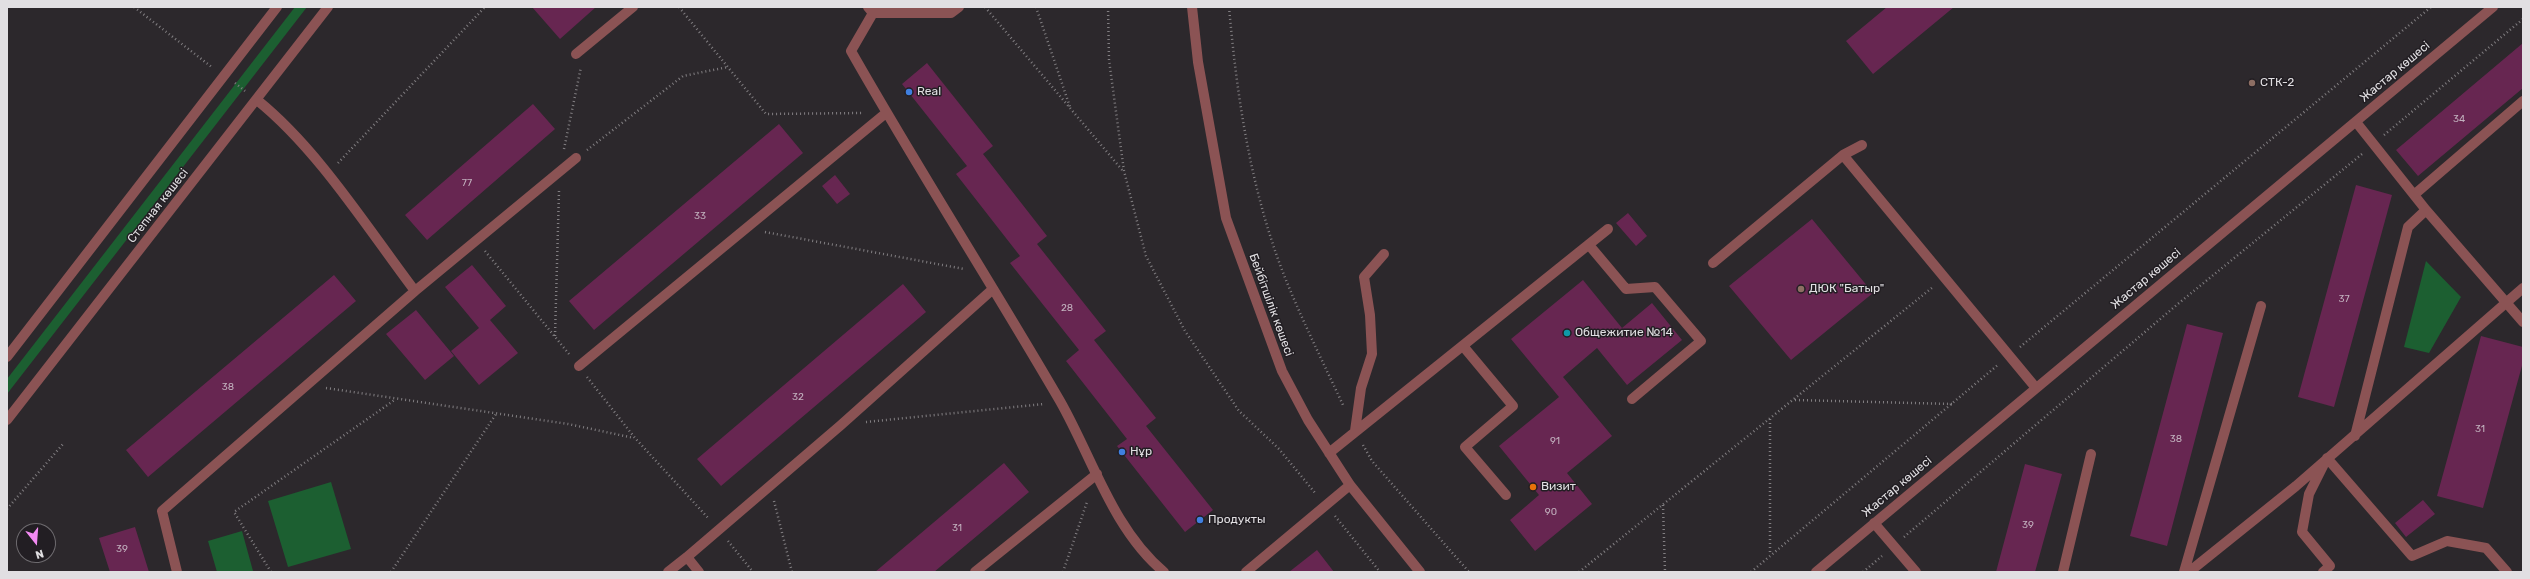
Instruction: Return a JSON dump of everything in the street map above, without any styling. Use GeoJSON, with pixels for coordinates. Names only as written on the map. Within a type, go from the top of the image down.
{"type":"FeatureCollection","features":[{"type":"Feature","properties":{"kind":"street"},"geometry":{"type":"LineString","coordinates":[[7,357],[277,7]]}},
{"type":"Feature","properties":{"kind":"street","name":"Степная көшесі"},"geometry":{"type":"LineString","coordinates":[[7,420],[328,7]]}},
{"type":"Feature","properties":{"kind":"street"},"geometry":{"type":"LineString","coordinates":[[576,54],[633,7]]}},
{"type":"Feature","properties":{"kind":"street"},"geometry":{"type":"LineString","coordinates":[[959,7],[951,13],[871,10],[851,51],[886,113],[1061,403],[1096,474],[1146,557],[1164,572]]}},
{"type":"Feature","properties":{"kind":"street","name":"Бейбітшілік көшесі"},"geometry":{"type":"LineString","coordinates":[[1192,7],[1198,62],[1226,218],[1282,371],[1308,420],[1350,485],[1420,572]]}},
{"type":"Feature","properties":{"kind":"street","name":"Жастар көшесі"},"geometry":{"type":"LineString","coordinates":[[1816,572],[2493,7]]}},
{"type":"Feature","properties":{"kind":"street"},"geometry":{"type":"LineString","coordinates":[[257,100],[282,120],[327,175],[415,292]]}},
{"type":"Feature","properties":{"kind":"street"},"geometry":{"type":"LineString","coordinates":[[2415,194],[2523,100]]}},
{"type":"Feature","properties":{"kind":"street"},"geometry":{"type":"LineString","coordinates":[[579,366],[886,113]]}},
{"type":"Feature","properties":{"kind":"street"},"geometry":{"type":"LineString","coordinates":[[2356,122],[2415,194],[2426,210],[2523,322]]}},
{"type":"Feature","properties":{"kind":"street"},"geometry":{"type":"LineString","coordinates":[[1713,263],[1843,155],[1862,146]]}},
{"type":"Feature","properties":{"kind":"street"},"geometry":{"type":"LineString","coordinates":[[1843,155],[2036,388]]}},
{"type":"Feature","properties":{"kind":"street"},"geometry":{"type":"LineString","coordinates":[[177,572],[162,511],[415,292],[576,158]]}},
{"type":"Feature","properties":{"kind":"street"},"geometry":{"type":"LineString","coordinates":[[2355,436],[2408,227],[2426,210]]}},
{"type":"Feature","properties":{"kind":"street"},"geometry":{"type":"LineString","coordinates":[[1329,453],[1608,229]]}},
{"type":"Feature","properties":{"kind":"street"},"geometry":{"type":"LineString","coordinates":[[1589,245],[1626,288],[1655,287],[1701,341],[1632,399]]}},
{"type":"Feature","properties":{"kind":"street"},"geometry":{"type":"LineString","coordinates":[[1355,431],[1361,388],[1372,354],[1370,315],[1364,277],[1384,254]]}},
{"type":"Feature","properties":{"kind":"street"},"geometry":{"type":"LineString","coordinates":[[2189,572],[2296,486],[2327,458],[2355,436],[2523,288]]}},
{"type":"Feature","properties":{"kind":"street"},"geometry":{"type":"LineString","coordinates":[[668,572],[841,425],[993,289]]}},
{"type":"Feature","properties":{"kind":"street"},"geometry":{"type":"LineString","coordinates":[[2184,572],[2260,306]]}},
{"type":"Feature","properties":{"kind":"street"},"geometry":{"type":"LineString","coordinates":[[1463,346],[1513,406],[1465,447],[1506,496]]}},
{"type":"Feature","properties":{"kind":"street"},"geometry":{"type":"LineString","coordinates":[[2063,572],[2091,454]]}},
{"type":"Feature","properties":{"kind":"street"},"geometry":{"type":"LineString","coordinates":[[2323,572],[2330,566],[2302,532],[2309,494],[2327,458]]}},
{"type":"Feature","properties":{"kind":"street"},"geometry":{"type":"LineString","coordinates":[[2327,458],[2412,556],[2447,541],[2486,548],[2507,572]]}},
{"type":"Feature","properties":{"kind":"street"},"geometry":{"type":"LineString","coordinates":[[975,572],[1096,474]]}},
{"type":"Feature","properties":{"kind":"street"},"geometry":{"type":"LineString","coordinates":[[1246,572],[1350,485]]}},
{"type":"Feature","properties":{"kind":"street"},"geometry":{"type":"LineString","coordinates":[[1874,523],[1916,572]]}},
{"type":"Feature","properties":{"kind":"street"},"geometry":{"type":"LineString","coordinates":[[687,557],[699,572]]}},
{"type":"Feature","properties":{"kind":"path"},"geometry":{"type":"LineString","coordinates":[[134,7],[257,100]]}},
{"type":"Feature","properties":{"kind":"path"},"geometry":{"type":"LineString","coordinates":[[327,175],[484,7]]}},
{"type":"Feature","properties":{"kind":"path"},"geometry":{"type":"LineString","coordinates":[[679,7],[766,114],[886,113]]}},
{"type":"Feature","properties":{"kind":"path"},"geometry":{"type":"LineString","coordinates":[[985,7],[1070,110],[1124,171]]}},
{"type":"Feature","properties":{"kind":"path"},"geometry":{"type":"LineString","coordinates":[[1036,7],[1070,110]]}},
{"type":"Feature","properties":{"kind":"path"},"geometry":{"type":"LineString","coordinates":[[1108,7],[1109,60],[1124,171],[1146,256],[1185,331],[1239,411],[1279,450],[1380,572]]}},
{"type":"Feature","properties":{"kind":"path"},"geometry":{"type":"LineString","coordinates":[[1229,7],[1240,110],[1259,200],[1282,269],[1305,326],[1355,431],[1372,461],[1469,572]]}},
{"type":"Feature","properties":{"kind":"path"},"geometry":{"type":"LineString","coordinates":[[1751,572],[2009,356],[2431,7]]}},
{"type":"Feature","properties":{"kind":"path"},"geometry":{"type":"LineString","coordinates":[[1863,572],[2179,303],[2374,144],[2523,19]]}},
{"type":"Feature","properties":{"kind":"path"},"geometry":{"type":"LineString","coordinates":[[555,336],[560,171],[586,46]]}},
{"type":"Feature","properties":{"kind":"path"},"geometry":{"type":"LineString","coordinates":[[576,158],[683,76],[728,67]]}},
{"type":"Feature","properties":{"kind":"path"},"geometry":{"type":"LineString","coordinates":[[746,228],[983,272]]}},
{"type":"Feature","properties":{"kind":"path"},"geometry":{"type":"LineString","coordinates":[[476,240],[555,336],[635,438],[718,530],[752,572]]}},
{"type":"Feature","properties":{"kind":"path"},"geometry":{"type":"LineString","coordinates":[[1579,572],[1945,278]]}},
{"type":"Feature","properties":{"kind":"path"},"geometry":{"type":"LineString","coordinates":[[306,385],[568,424],[635,438]]}},
{"type":"Feature","properties":{"kind":"path"},"geometry":{"type":"LineString","coordinates":[[271,572],[234,512],[396,399]]}},
{"type":"Feature","properties":{"kind":"path"},"geometry":{"type":"LineString","coordinates":[[1794,400],[1952,404]]}},
{"type":"Feature","properties":{"kind":"path"},"geometry":{"type":"LineString","coordinates":[[841,425],[1061,403]]}},
{"type":"Feature","properties":{"kind":"path"},"geometry":{"type":"LineString","coordinates":[[391,572],[496,414]]}},
{"type":"Feature","properties":{"kind":"path"},"geometry":{"type":"LineString","coordinates":[[1770,418],[1770,556]]}},
{"type":"Feature","properties":{"kind":"path"},"geometry":{"type":"LineString","coordinates":[[7,509],[63,444]]}},
{"type":"Feature","properties":{"kind":"path"},"geometry":{"type":"LineString","coordinates":[[1063,572],[1096,474]]}},
{"type":"Feature","properties":{"kind":"path"},"geometry":{"type":"LineString","coordinates":[[770,485],[792,572]]}},
{"type":"Feature","properties":{"kind":"path"},"geometry":{"type":"LineString","coordinates":[[1663,504],[1665,572]]}},
{"type":"Feature","properties":{"kind":"green space"},"geometry":{"type":"Polygon","coordinates":[[[295,7],[307,7],[7,394],[7,379],[295,7]]]}},
{"type":"Feature","properties":{"kind":"green space"},"geometry":{"type":"Polygon","coordinates":[[[2426,261],[2461,297],[2429,353],[2404,347],[2426,261]]]}},
{"type":"Feature","properties":{"kind":"green space"},"geometry":{"type":"Polygon","coordinates":[[[331,482],[351,549],[288,567],[268,501],[331,482]]]}},
{"type":"Feature","properties":{"kind":"green space"},"geometry":{"type":"Polygon","coordinates":[[[242,531],[253,571],[217,572],[208,541],[242,531]]]}},
{"type":"Feature","properties":{"kind":"building"},"geometry":{"type":"Polygon","coordinates":[[[532,7],[596,7],[560,39],[532,7]]]}},
{"type":"Feature","properties":{"kind":"building"},"geometry":{"type":"Polygon","coordinates":[[[1887,7],[1954,7],[1873,74],[1846,41],[1887,7]]]}},
{"type":"Feature","properties":{"kind":"building"},"geometry":{"type":"Polygon","coordinates":[[[2523,43],[2523,88],[2418,176],[2396,150],[2523,43]]]}},
{"type":"Feature","properties":{"kind":"building"},"geometry":{"type":"Polygon","coordinates":[[[927,63],[993,146],[983,154],[1047,236],[1037,244],[1106,331],[1094,340],[1156,418],[1146,426],[1213,510],[1185,532],[1117,446],[1127,439],[1066,361],[1079,350],[1010,263],[1020,256],[956,174],[967,166],[902,84],[927,63]]]}},
{"type":"Feature","properties":{"kind":"building"},"geometry":{"type":"Polygon","coordinates":[[[533,104],[555,129],[427,240],[405,215],[533,104]]]}},
{"type":"Feature","properties":{"kind":"building"},"geometry":{"type":"Polygon","coordinates":[[[779,124],[803,153],[594,330],[569,301],[779,124]]]}},
{"type":"Feature","properties":{"kind":"building"},"geometry":{"type":"Polygon","coordinates":[[[835,175],[850,194],[837,204],[822,186],[835,175]]]}},
{"type":"Feature","properties":{"kind":"building"},"geometry":{"type":"Polygon","coordinates":[[[2356,185],[2392,195],[2334,407],[2298,397],[2356,185]]]}},
{"type":"Feature","properties":{"kind":"building"},"geometry":{"type":"Polygon","coordinates":[[[1628,213],[1647,236],[1636,246],[1616,223],[1628,213]]]}},
{"type":"Feature","properties":{"kind":"building","name":"ДЮК \"Батыр\""},"geometry":{"type":"Polygon","coordinates":[[[1812,219],[1873,293],[1791,360],[1729,286],[1812,219]]]}},
{"type":"Feature","properties":{"kind":"building"},"geometry":{"type":"Polygon","coordinates":[[[472,265],[506,306],[490,320],[518,353],[479,385],[451,351],[479,328],[445,287],[472,265]]]}},
{"type":"Feature","properties":{"kind":"building"},"geometry":{"type":"Polygon","coordinates":[[[334,275],[356,301],[148,477],[126,450],[334,275]]]}},
{"type":"Feature","properties":{"kind":"building"},"geometry":{"type":"Polygon","coordinates":[[[1583,280],[1622,328],[1652,303],[1682,340],[1627,385],[1597,348],[1563,377],[1612,436],[1567,473],[1592,504],[1535,551],[1510,520],[1539,495],[1499,446],[1559,397],[1511,339],[1583,280]]]}},
{"type":"Feature","properties":{"kind":"building"},"geometry":{"type":"Polygon","coordinates":[[[903,284],[926,312],[721,486],[697,459],[903,284]]]}},
{"type":"Feature","properties":{"kind":"building"},"geometry":{"type":"Polygon","coordinates":[[[416,310],[454,356],[425,380],[386,334],[416,310]]]}},
{"type":"Feature","properties":{"kind":"building"},"geometry":{"type":"Polygon","coordinates":[[[2187,324],[2223,333],[2167,546],[2130,536],[2187,324]]]}},
{"type":"Feature","properties":{"kind":"building"},"geometry":{"type":"Polygon","coordinates":[[[2481,336],[2523,347],[2523,362],[2483,508],[2437,496],[2481,336]]]}},
{"type":"Feature","properties":{"kind":"building"},"geometry":{"type":"Polygon","coordinates":[[[1004,463],[1029,492],[1003,514],[934,572],[875,572],[1004,463]]]}},
{"type":"Feature","properties":{"kind":"building"},"geometry":{"type":"Polygon","coordinates":[[[2025,464],[2062,474],[2035,572],[1996,572],[2025,464]]]}},
{"type":"Feature","properties":{"kind":"building"},"geometry":{"type":"Polygon","coordinates":[[[2423,500],[2435,514],[2406,537],[2395,523],[2423,500]]]}},
{"type":"Feature","properties":{"kind":"building"},"geometry":{"type":"Polygon","coordinates":[[[135,527],[149,572],[110,572],[99,538],[135,527]]]}},
{"type":"Feature","properties":{"kind":"building"},"geometry":{"type":"Polygon","coordinates":[[[1317,550],[1334,572],[1289,572],[1317,550]]]}},
{"type":"Feature","properties":{"kind":"place","name":"СТК-2"},"geometry":{"type":"Point","coordinates":[2252,83]}},
{"type":"Feature","properties":{"kind":"place","name":"Real"},"geometry":{"type":"Point","coordinates":[909,92]}},
{"type":"Feature","properties":{"kind":"place","name":"ДЮК \"Батыр\""},"geometry":{"type":"Point","coordinates":[1801,289]}},
{"type":"Feature","properties":{"kind":"place","name":"Общежитие №14"},"geometry":{"type":"Point","coordinates":[1567,333]}},
{"type":"Feature","properties":{"kind":"place","name":"Нұр"},"geometry":{"type":"Point","coordinates":[1122,452]}},
{"type":"Feature","properties":{"kind":"place","name":"Визит"},"geometry":{"type":"Point","coordinates":[1533,487]}},
{"type":"Feature","properties":{"kind":"place","name":"Продукты"},"geometry":{"type":"Point","coordinates":[1200,520]}}]}
